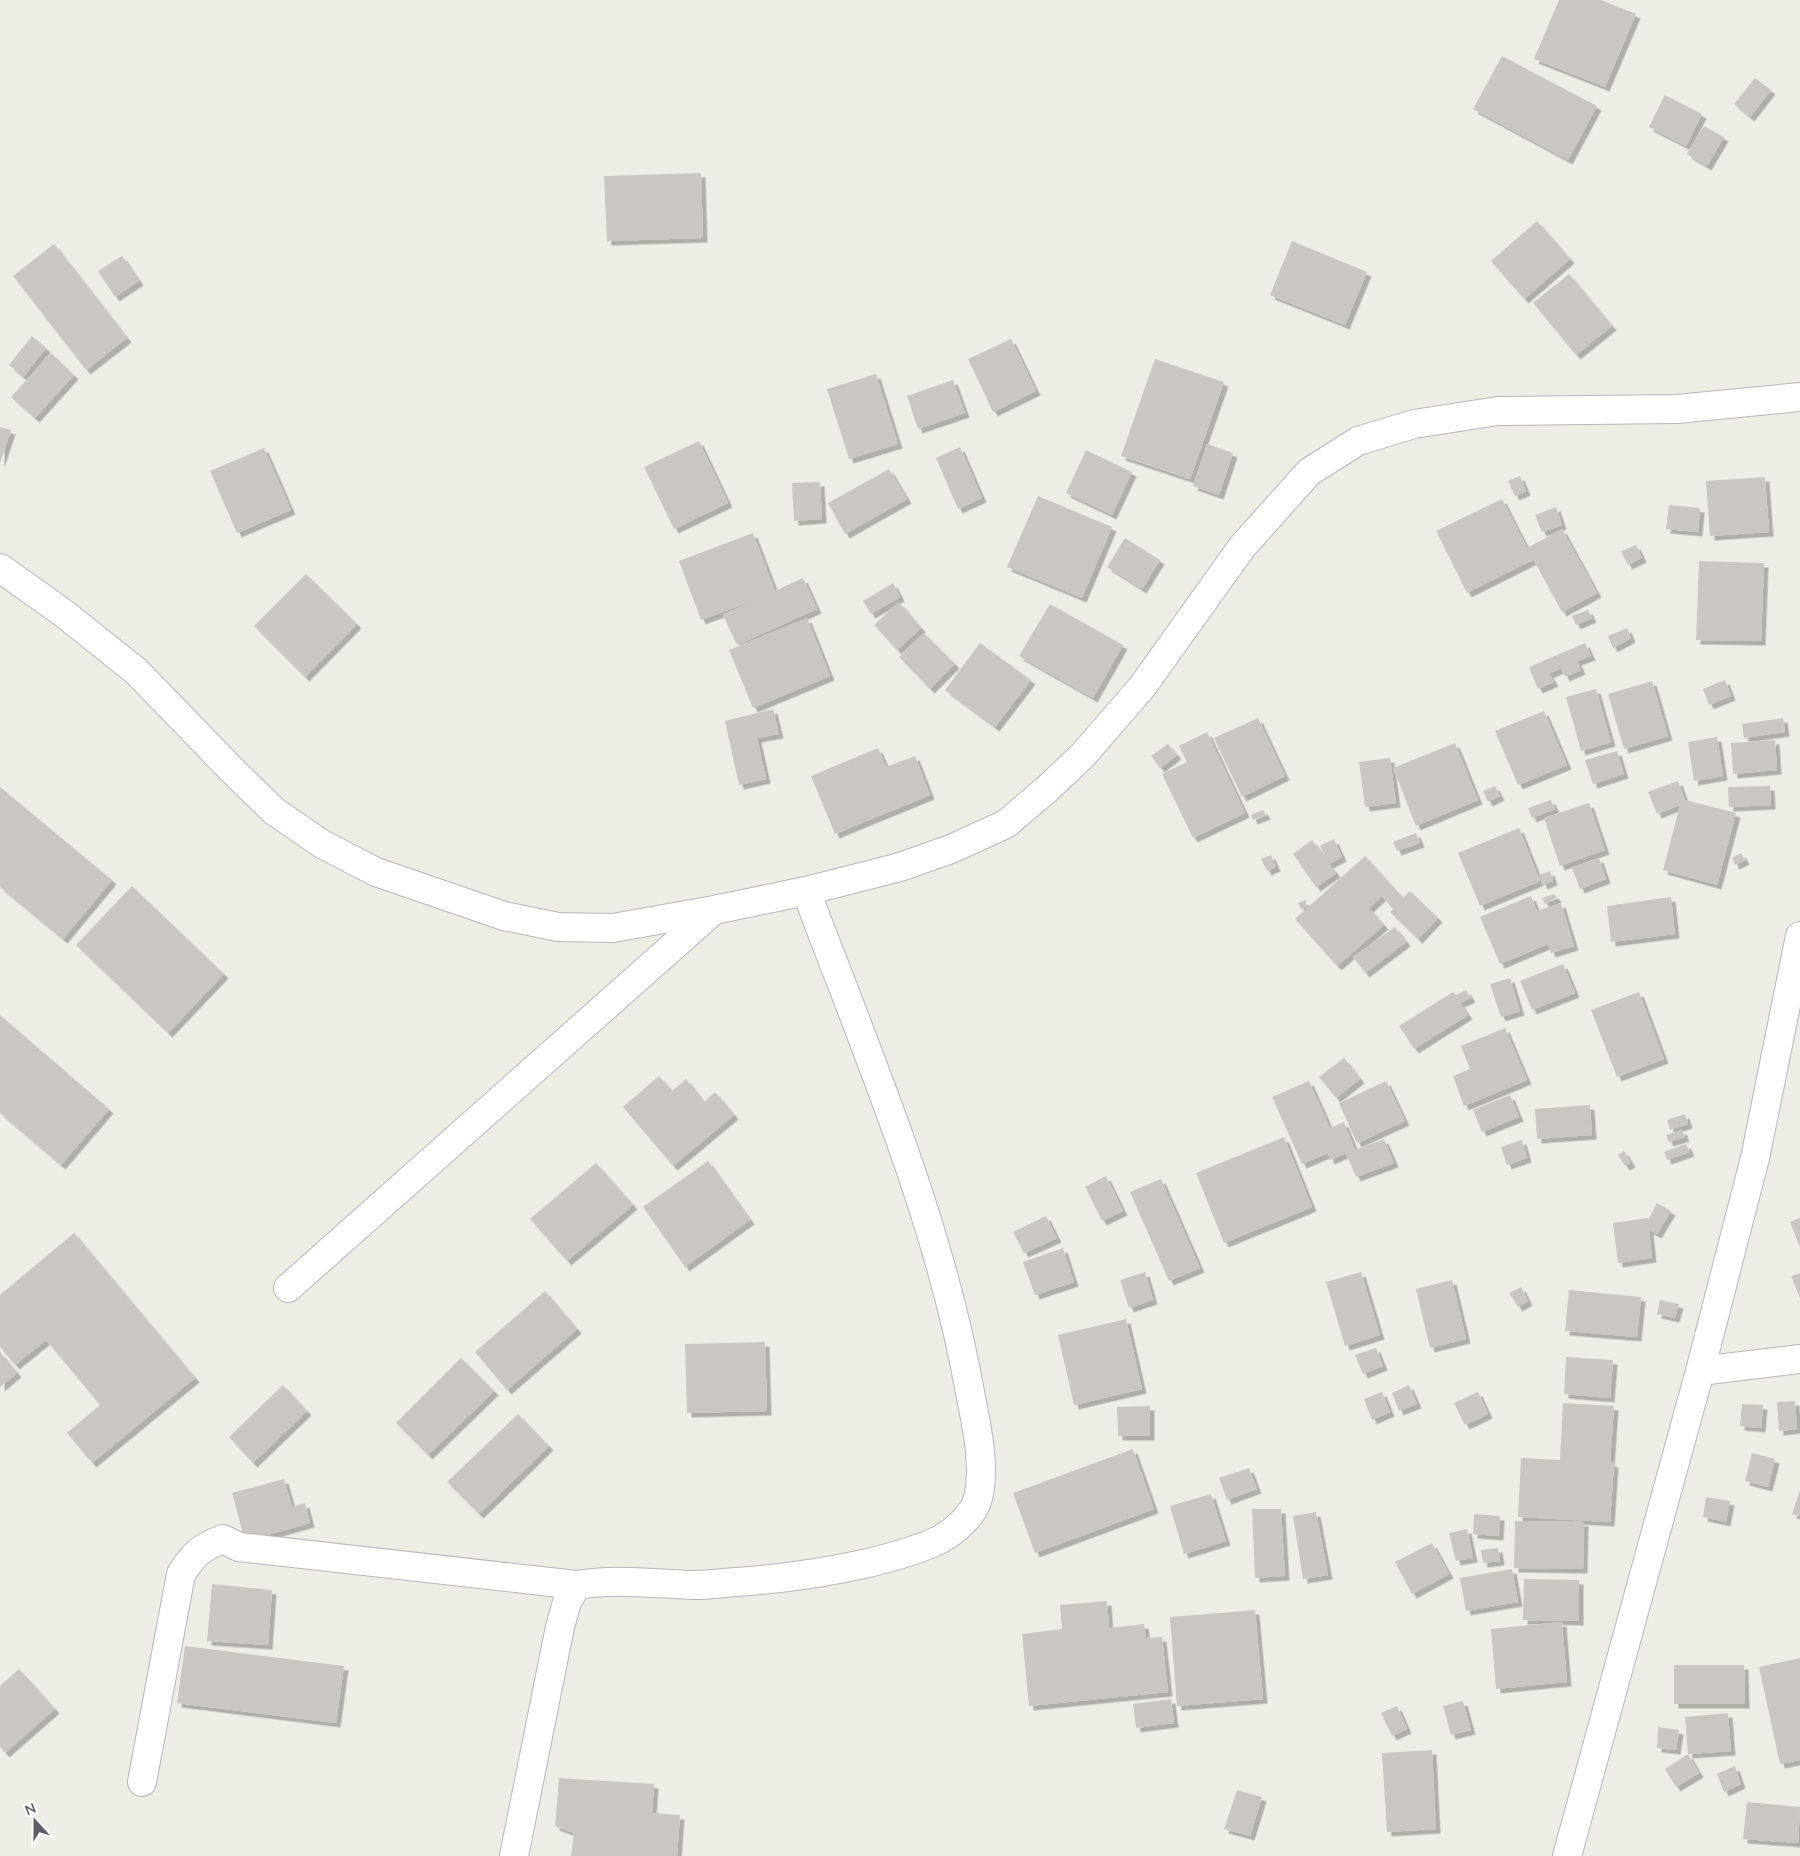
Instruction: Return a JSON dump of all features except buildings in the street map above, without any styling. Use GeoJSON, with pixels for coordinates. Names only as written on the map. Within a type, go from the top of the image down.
{"type":"FeatureCollection","features":[{"type":"Feature","properties":{"kind":"street"},"geometry":{"type":"LineString","coordinates":[[0,568],[62,612],[136,671],[232,770],[274,810],[322,844],[376,872],[504,916],[558,927],[614,928],[806,891],[900,867],[951,849],[1006,824],[1083,755],[1142,687],[1242,547],[1309,472],[1358,441],[1414,424],[1498,410],[1677,409],[1800,397]]}},
{"type":"Feature","properties":{"kind":"street"},"geometry":{"type":"LineString","coordinates":[[142,1782],[181,1574],[194,1555],[206,1544],[223,1539],[239,1547],[577,1585],[615,1581],[696,1585],[761,1581],[824,1573],[912,1552],[942,1538],[964,1522],[978,1500],[980,1468],[977,1431],[964,1359],[941,1270],[904,1152],[806,891]]}},
{"type":"Feature","properties":{"kind":"street"},"geometry":{"type":"LineString","coordinates":[[288,1288],[714,910]]}},
{"type":"Feature","properties":{"kind":"street"},"geometry":{"type":"LineString","coordinates":[[1567,1856],[1700,1371],[1755,1158],[1800,936]]}},
{"type":"Feature","properties":{"kind":"street"},"geometry":{"type":"LineString","coordinates":[[1700,1371],[1800,1360]]}},
{"type":"Feature","properties":{"kind":"street"},"geometry":{"type":"LineString","coordinates":[[514,1856],[560,1627],[567,1602],[577,1585]]}}]}
